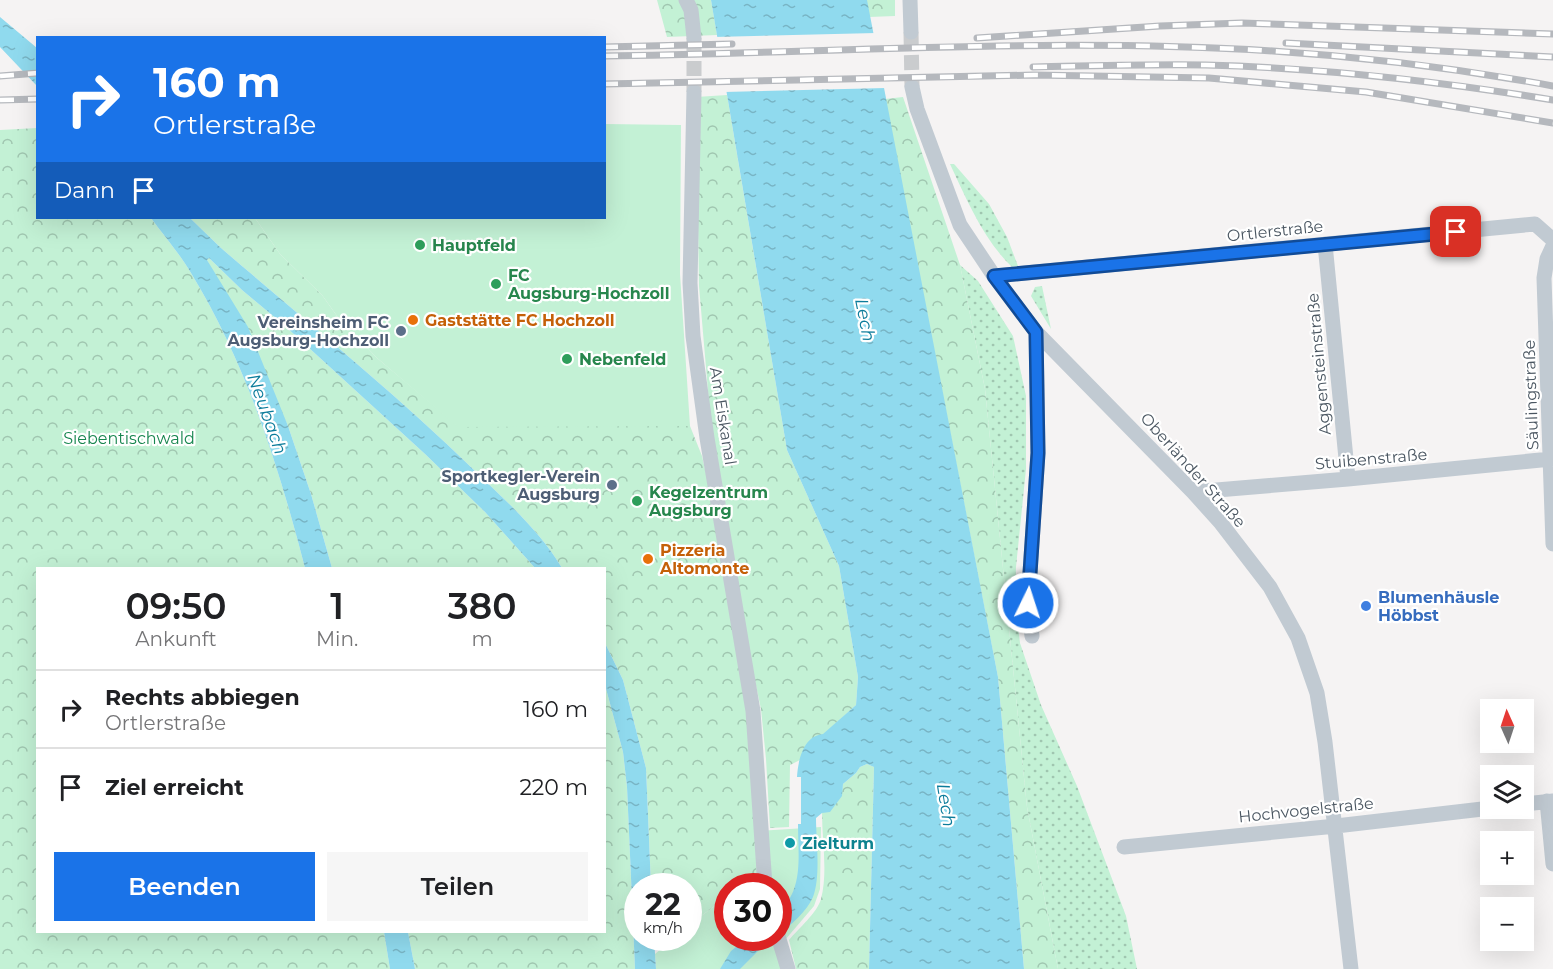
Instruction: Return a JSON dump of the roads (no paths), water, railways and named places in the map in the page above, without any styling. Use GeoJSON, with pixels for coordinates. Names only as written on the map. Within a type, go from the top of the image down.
{"type":"FeatureCollection","features":[{"type":"Feature","properties":{"kind":"street"},"geometry":{"type":"LineString","coordinates":[[686,0],[691,10],[694,38]]}},
{"type":"Feature","properties":{"kind":"street"},"geometry":{"type":"LineString","coordinates":[[910,0],[911,32]]}},
{"type":"Feature","properties":{"kind":"street","name":"Oberländer Straße"},"geometry":{"type":"LineString","coordinates":[[912,87],[917,109],[960,225],[994,276],[1036,332],[1220,522],[1270,587],[1298,638],[1310,668],[1319,701],[1336,826],[1351,969]]}},
{"type":"Feature","properties":{"kind":"street","name":"Am Eiskanal"},"geometry":{"type":"LineString","coordinates":[[694,92],[690,271],[693,336],[707,438],[753,711],[764,873]]}},
{"type":"Feature","properties":{"kind":"street","name":"Ortlerstraße"},"geometry":{"type":"LineString","coordinates":[[994,276],[1535,224],[1553,240]]}},
{"type":"Feature","properties":{"kind":"street","name":"Aggensteinstraße"},"geometry":{"type":"LineString","coordinates":[[1326,244],[1348,479]]}},
{"type":"Feature","properties":{"kind":"street","name":"Säulingstraße"},"geometry":{"type":"LineString","coordinates":[[1553,246],[1547,259],[1544,278],[1553,544]]}},
{"type":"Feature","properties":{"kind":"street"},"geometry":{"type":"LineString","coordinates":[[1032,636],[1028,603],[1038,453],[1036,332]]}},
{"type":"Feature","properties":{"kind":"street","name":"Stuibenstraße"},"geometry":{"type":"LineString","coordinates":[[1193,492],[1551,459]]}},
{"type":"Feature","properties":{"kind":"street"},"geometry":{"type":"LineString","coordinates":[[1534,803],[1550,801],[1553,864]]}},
{"type":"Feature","properties":{"kind":"street","name":"Hochvogelstraße"},"geometry":{"type":"LineString","coordinates":[[1124,847],[1480,809]]}},
{"type":"Feature","properties":{"kind":"street"},"geometry":{"type":"LineString","coordinates":[[783,951],[788,969]]}},
{"type":"Feature","properties":{"kind":"water","name":"Lech"},"geometry":{"type":"Polygon","coordinates":[[[711,0],[867,0],[998,677],[1024,969],[869,969],[874,767],[867,764],[860,767],[843,784],[842,796],[830,812],[822,813],[816,818],[817,869],[813,897],[792,923],[792,895],[799,860],[798,824],[801,824],[801,777],[797,777],[800,757],[811,739],[823,734],[856,705],[858,677],[839,566],[787,450],[711,0]]]}},
{"type":"Feature","properties":{"kind":"water"},"geometry":{"type":"Polygon","coordinates":[[[0,17],[36,47],[36,85],[0,47],[0,17]]]}},
{"type":"Feature","properties":{"kind":"water","name":"Neubach"},"geometry":{"type":"Polygon","coordinates":[[[152,219],[191,219],[221,248],[444,441],[521,516],[561,567],[534,567],[485,512],[425,454],[209,258],[207,260],[248,327],[288,426],[311,494],[332,567],[305,567],[272,454],[244,379],[211,307],[177,252],[152,219]]]}},
{"type":"Feature","properties":{"kind":"water"},"geometry":{"type":"Polygon","coordinates":[[[606,645],[623,680],[646,768],[650,873],[631,873],[623,752],[606,689],[606,645]]]}},
{"type":"Feature","properties":{"kind":"water"},"geometry":{"type":"Polygon","coordinates":[[[384,933],[408,933],[415,969],[390,969],[384,933]]]}},
{"type":"Feature","properties":{"kind":"water"},"geometry":{"type":"Polygon","coordinates":[[[634,951],[655,951],[656,969],[635,969],[634,951]]]}},
{"type":"Feature","properties":{"kind":"water"},"geometry":{"type":"Polygon","coordinates":[[[731,951],[758,951],[740,969],[720,969],[731,951]]]}},
{"type":"Feature","properties":{"kind":"tunnel"},"geometry":{"type":"LineString","coordinates":[[911,32],[912,87]]}},
{"type":"Feature","properties":{"kind":"tunnel"},"geometry":{"type":"LineString","coordinates":[[694,38],[694,92]]}},
{"type":"Feature","properties":{"kind":"railway"},"geometry":{"type":"LineString","coordinates":[[977,38],[1242,23],[1553,34]]}},
{"type":"Feature","properties":{"kind":"railway"},"geometry":{"type":"LineString","coordinates":[[1286,43],[1553,57]]}},
{"type":"Feature","properties":{"kind":"railway"},"geometry":{"type":"LineString","coordinates":[[606,47],[732,44]]}},
{"type":"Feature","properties":{"kind":"railway"},"geometry":{"type":"LineString","coordinates":[[606,56],[939,47],[1106,45],[1190,47],[1379,60],[1553,86]]}},
{"type":"Feature","properties":{"kind":"railway"},"geometry":{"type":"LineString","coordinates":[[1033,67],[1184,65],[1293,69],[1423,81],[1553,100]]}},
{"type":"Feature","properties":{"kind":"railway"},"geometry":{"type":"LineString","coordinates":[[0,76],[36,73]]}},
{"type":"Feature","properties":{"kind":"railway"},"geometry":{"type":"LineString","coordinates":[[606,84],[1034,75],[1209,78],[1366,92],[1553,123]]}},
{"type":"Feature","properties":{"kind":"railway"},"geometry":{"type":"LineString","coordinates":[[0,100],[36,99]]}},
{"type":"Feature","properties":{"kind":"place","name":"Hauptfeld"},"geometry":{"type":"Point","coordinates":[420,245]}},
{"type":"Feature","properties":{"kind":"place","name":"FC Augsburg-Hochzoll"},"geometry":{"type":"Point","coordinates":[496,284]}},
{"type":"Feature","properties":{"kind":"place","name":"Gaststätte FC Hochzoll"},"geometry":{"type":"Point","coordinates":[413,320]}},
{"type":"Feature","properties":{"kind":"place","name":"Vereinsheim FC Augsburg-Hochzoll"},"geometry":{"type":"Point","coordinates":[401,331]}},
{"type":"Feature","properties":{"kind":"place","name":"Nebenfeld"},"geometry":{"type":"Point","coordinates":[567,359]}},
{"type":"Feature","properties":{"kind":"place","name":"Sportkegler-Verein Augsburg"},"geometry":{"type":"Point","coordinates":[612,485]}},
{"type":"Feature","properties":{"kind":"place","name":"Kegelzentrum Augsburg"},"geometry":{"type":"Point","coordinates":[637,501]}},
{"type":"Feature","properties":{"kind":"place","name":"Pizzeria Altomonte"},"geometry":{"type":"Point","coordinates":[648,559]}},
{"type":"Feature","properties":{"kind":"place","name":"Blumenhäusle Höbbst"},"geometry":{"type":"Point","coordinates":[1366,606]}},
{"type":"Feature","properties":{"kind":"place","name":"Zielturm"},"geometry":{"type":"Point","coordinates":[790,843]}},
{"type":"Feature","properties":{"kind":"park label","name":"Siebentischwald"},"geometry":{"type":"Point","coordinates":[129,438]}}]}
